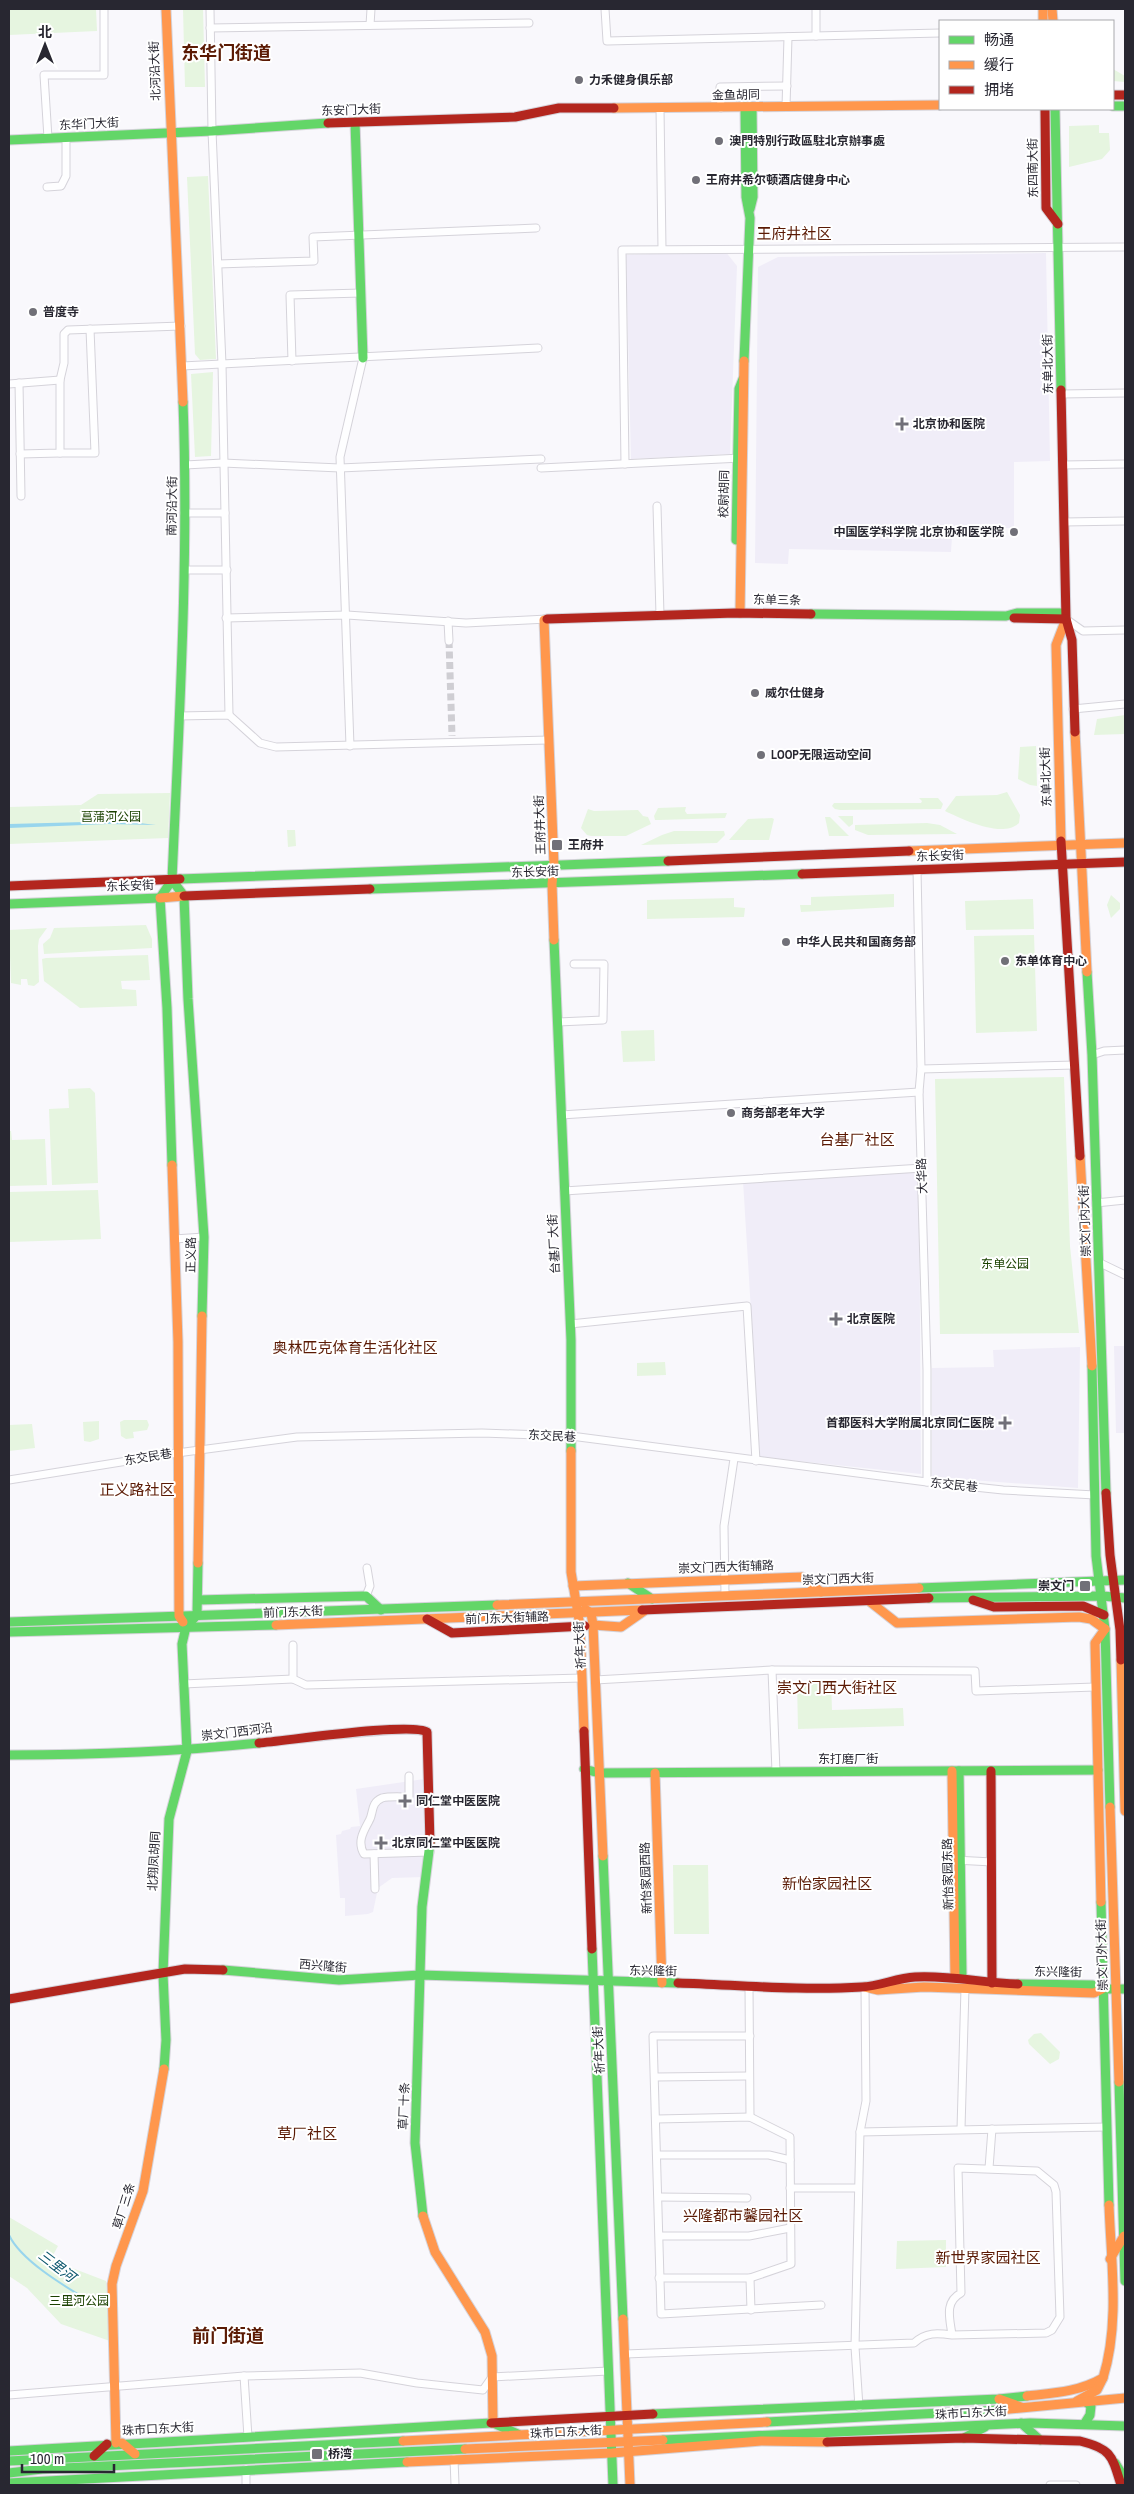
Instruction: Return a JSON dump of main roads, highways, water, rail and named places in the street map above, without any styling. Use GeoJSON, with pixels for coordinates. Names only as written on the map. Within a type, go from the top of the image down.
{"type":"FeatureCollection","features":[{"type":"Feature","properties":{"kind":"main road","name":"北河沿大街"},"geometry":{"type":"LineString","coordinates":[[166,9],[170,132]]}},
{"type":"Feature","properties":{"kind":"main road","name":"金鱼胡同"},"geometry":{"type":"LineString","coordinates":[[532,114],[559,108],[939,106]]}},
{"type":"Feature","properties":{"kind":"main road","name":"校尉胡同"},"geometry":{"type":"LineString","coordinates":[[738,612],[740,458],[746,277],[750,248],[750,212],[753,197],[749,107]]}},
{"type":"Feature","properties":{"kind":"main road","name":"东四南大街"},"geometry":{"type":"LineString","coordinates":[[1045,110],[1046,208],[1058,224]]}},
{"type":"Feature","properties":{"kind":"main road","name":"东单北大街"},"geometry":{"type":"LineString","coordinates":[[1055,110],[1066,616],[1072,640],[1073,709],[1081,863]]}},
{"type":"Feature","properties":{"kind":"main road","name":"东安门大街"},"geometry":{"type":"LineString","coordinates":[[170,132],[355,122],[514,117],[532,114]]}},
{"type":"Feature","properties":{"kind":"main road"},"geometry":{"type":"LineString","coordinates":[[355,122],[363,358]]}},
{"type":"Feature","properties":{"kind":"main road","name":"东华门大街"},"geometry":{"type":"LineString","coordinates":[[9,140],[170,132]]}},
{"type":"Feature","properties":{"kind":"main road","name":"南河沿大街"},"geometry":{"type":"LineString","coordinates":[[170,132],[181,326],[185,465],[180,716],[172,880]]}},
{"type":"Feature","properties":{"kind":"main road","name":"东单三条"},"geometry":{"type":"LineString","coordinates":[[547,620],[738,612],[1006,616],[1017,619],[1066,616]]}},
{"type":"Feature","properties":{"kind":"main road","name":"东单北大街"},"geometry":{"type":"LineString","coordinates":[[1062,863],[1056,645],[1066,616]]}},
{"type":"Feature","properties":{"kind":"main road","name":"王府井大街"},"geometry":{"type":"LineString","coordinates":[[547,620],[549,740],[557,865]]}},
{"type":"Feature","properties":{"kind":"main road","name":"王府井大街"},"geometry":{"type":"LineString","coordinates":[[547,620],[557,865],[552,884]]}},
{"type":"Feature","properties":{"kind":"main road","name":"东长安街"},"geometry":{"type":"LineString","coordinates":[[9,886],[1125,844]]}},
{"type":"Feature","properties":{"kind":"main road","name":"东长安街"},"geometry":{"type":"LineString","coordinates":[[9,904],[1125,862]]}},
{"type":"Feature","properties":{"kind":"main road","name":"崇文门内大街"},"geometry":{"type":"LineString","coordinates":[[1062,863],[1092,1353],[1096,1556],[1100,1580]]}},
{"type":"Feature","properties":{"kind":"main road","name":"崇文门内大街"},"geometry":{"type":"LineString","coordinates":[[1081,863],[1092,1055],[1105,1486],[1114,1579]]}},
{"type":"Feature","properties":{"kind":"main road"},"geometry":{"type":"LineString","coordinates":[[160,898],[172,880],[184,896]]}},
{"type":"Feature","properties":{"kind":"main road","name":"台基厂大街"},"geometry":{"type":"LineString","coordinates":[[552,884],[570,1324],[571,1572],[577,1602]]}},
{"type":"Feature","properties":{"kind":"main road","name":"正义路"},"geometry":{"type":"LineString","coordinates":[[184,896],[204,1237],[198,1451],[197,1615]]}},
{"type":"Feature","properties":{"kind":"main road","name":"正义路"},"geometry":{"type":"LineString","coordinates":[[160,898],[167,1008],[178,1342],[179,1616]]}},
{"type":"Feature","properties":{"kind":"main road"},"geometry":{"type":"LineString","coordinates":[[1114,1579],[1125,1574]]}},
{"type":"Feature","properties":{"kind":"main road","name":"崇文门西大街辅路"},"geometry":{"type":"LineString","coordinates":[[573,1586],[802,1577],[821,1592]]}},
{"type":"Feature","properties":{"kind":"main road"},"geometry":{"type":"LineString","coordinates":[[1114,1579],[1125,1580]]}},
{"type":"Feature","properties":{"kind":"main road"},"geometry":{"type":"LineString","coordinates":[[1114,1579],[1121,1597],[1120,1630],[1125,1811]]}},
{"type":"Feature","properties":{"kind":"main road","name":"崇文门西大街"},"geometry":{"type":"LineString","coordinates":[[577,1602],[1114,1579]]}},
{"type":"Feature","properties":{"kind":"main road","name":"崇文门外大街"},"geometry":{"type":"LineString","coordinates":[[1100,1580],[1105,1629],[1109,1770],[1121,1989],[1125,2281]]}},
{"type":"Feature","properties":{"kind":"main road"},"geometry":{"type":"LineString","coordinates":[[627,1583],[652,1599]]}},
{"type":"Feature","properties":{"kind":"main road"},"geometry":{"type":"LineString","coordinates":[[198,1600],[366,1596],[381,1610]]}},
{"type":"Feature","properties":{"kind":"main road","name":"崇文门西大街"},"geometry":{"type":"LineString","coordinates":[[578,1614],[964,1598],[1121,1597]]}},
{"type":"Feature","properties":{"kind":"main road"},"geometry":{"type":"LineString","coordinates":[[964,1598],[994,1607],[1083,1606],[1104,1615]]}},
{"type":"Feature","properties":{"kind":"main road"},"geometry":{"type":"LineString","coordinates":[[246,1600],[271,1613]]}},
{"type":"Feature","properties":{"kind":"main road"},"geometry":{"type":"LineString","coordinates":[[577,1602],[591,1613]]}},
{"type":"Feature","properties":{"kind":"main road","name":"前门东大街"},"geometry":{"type":"LineString","coordinates":[[9,1622],[577,1602]]}},
{"type":"Feature","properties":{"kind":"main road","name":"祈年大街"},"geometry":{"type":"LineString","coordinates":[[577,1602],[580,1626],[592,1980],[613,2485]]}},
{"type":"Feature","properties":{"kind":"main road"},"geometry":{"type":"LineString","coordinates":[[869,1602],[897,1623],[1079,1617],[1091,1619],[1105,1629]]}},
{"type":"Feature","properties":{"kind":"main road","name":"前门东大街辅路"},"geometry":{"type":"LineString","coordinates":[[426,1618],[452,1633],[592,1625],[621,1627],[645,1611]]}},
{"type":"Feature","properties":{"kind":"main road","name":"祈年大街"},"geometry":{"type":"LineString","coordinates":[[591,1613],[630,2485]]}},
{"type":"Feature","properties":{"kind":"main road","name":"前门东大街"},"geometry":{"type":"LineString","coordinates":[[9,1632],[578,1614]]}},
{"type":"Feature","properties":{"kind":"main road"},"geometry":{"type":"LineString","coordinates":[[179,1616],[186,1627],[197,1615]]}},
{"type":"Feature","properties":{"kind":"main road","name":"北翔凤胡同"},"geometry":{"type":"LineString","coordinates":[[163,1974],[169,1820],[187,1751],[182,1644],[186,1627]]}},
{"type":"Feature","properties":{"kind":"main road","name":"崇文门外大街"},"geometry":{"type":"LineString","coordinates":[[1103,2378],[1110,2356],[1110,2259],[1095,1643],[1105,1629]]}},
{"type":"Feature","properties":{"kind":"main road"},"geometry":{"type":"LineString","coordinates":[[1120,1630],[1125,1640]]}},
{"type":"Feature","properties":{"kind":"main road","name":"崇文门西河沿"},"geometry":{"type":"LineString","coordinates":[[9,1755],[111,1755],[187,1751],[384,1730],[422,1729],[428,1736],[428,1773]]}},
{"type":"Feature","properties":{"kind":"main road","name":"东打磨厂街"},"geometry":{"type":"LineString","coordinates":[[584,1769],[599,1774],[1109,1770]]}},
{"type":"Feature","properties":{"kind":"main road","name":"新怡家园东路"},"geometry":{"type":"LineString","coordinates":[[956,1771],[959,1977]]}},
{"type":"Feature","properties":{"kind":"main road"},"geometry":{"type":"LineString","coordinates":[[991,1771],[992,1983]]}},
{"type":"Feature","properties":{"kind":"main road","name":"草厂十条"},"geometry":{"type":"LineString","coordinates":[[428,1773],[430,1852],[422,1907],[415,2143],[422,2214],[434,2252],[446,2267],[485,2332],[492,2356],[493,2424]]}},
{"type":"Feature","properties":{"kind":"main road","name":"新怡家园西路"},"geometry":{"type":"LineString","coordinates":[[655,1773],[662,1983]]}},
{"type":"Feature","properties":{"kind":"main road","name":"西兴隆街"},"geometry":{"type":"LineString","coordinates":[[9,1999],[185,1969],[234,1970],[338,1980],[420,1976],[592,1980]]}},
{"type":"Feature","properties":{"kind":"main road","name":"草厂三条"},"geometry":{"type":"LineString","coordinates":[[115,2443],[112,2284],[116,2266],[143,2191],[164,2070],[166,2040],[163,1974]]}},
{"type":"Feature","properties":{"kind":"main road","name":"东兴隆街"},"geometry":{"type":"LineString","coordinates":[[865,1987],[884,1981],[913,1976],[959,1977],[992,1983],[1093,1985],[1102,1989]]}},
{"type":"Feature","properties":{"kind":"main road","name":"东兴隆街"},"geometry":{"type":"LineString","coordinates":[[592,1980],[608,1983],[865,1987],[878,1990],[912,1987],[965,1988],[1094,1994],[1102,1989]]}},
{"type":"Feature","properties":{"kind":"main road"},"geometry":{"type":"LineString","coordinates":[[1102,1989],[1121,1989]]}},
{"type":"Feature","properties":{"kind":"main road"},"geometry":{"type":"LineString","coordinates":[[1110,2259],[1124,2235]]}},
{"type":"Feature","properties":{"kind":"main road"},"geometry":{"type":"LineString","coordinates":[[1072,2404],[1097,2390],[1103,2378]]}},
{"type":"Feature","properties":{"kind":"main road","name":"珠市口东大街"},"geometry":{"type":"LineString","coordinates":[[9,2451],[115,2443],[493,2424],[610,2416],[859,2407],[999,2399],[1070,2391],[1089,2386],[1103,2378]]}},
{"type":"Feature","properties":{"kind":"main road","name":"珠市口东大街"},"geometry":{"type":"LineString","coordinates":[[9,2462],[94,2456],[628,2431],[1027,2409],[1125,2398]]}},
{"type":"Feature","properties":{"kind":"main road"},"geometry":{"type":"LineString","coordinates":[[999,2399],[1027,2409]]}},
{"type":"Feature","properties":{"kind":"main road"},"geometry":{"type":"LineString","coordinates":[[1085,2423],[1092,2412],[1091,2406],[1086,2402]]}},
{"type":"Feature","properties":{"kind":"main road"},"geometry":{"type":"LineString","coordinates":[[1020,2423],[1040,2440]]}},
{"type":"Feature","properties":{"kind":"main road","name":"珠市口东大街"},"geometry":{"type":"LineString","coordinates":[[9,2473],[97,2467],[1020,2423],[1085,2423],[1125,2426]]}},
{"type":"Feature","properties":{"kind":"main road"},"geometry":{"type":"LineString","coordinates":[[493,2424],[522,2436]]}},
{"type":"Feature","properties":{"kind":"main road"},"geometry":{"type":"LineString","coordinates":[[964,2438],[987,2425]]}},
{"type":"Feature","properties":{"kind":"main road","name":"珠市口东大街"},"geometry":{"type":"LineString","coordinates":[[9,2483],[112,2481],[246,2469],[612,2453],[761,2441],[854,2442],[964,2438],[1080,2441],[1095,2445],[1106,2451],[1125,2479]]}},
{"type":"Feature","properties":{"kind":"main road"},"geometry":{"type":"LineString","coordinates":[[94,2456],[115,2443],[135,2454]]}},
{"type":"Feature","properties":{"kind":"main road"},"geometry":{"type":"LineString","coordinates":[[1115,2463],[1121,2485]]}},
{"type":"Feature","properties":{"kind":"main road"},"geometry":{"type":"LineString","coordinates":[[97,2467],[107,2473],[112,2481],[128,2466]]}},
{"type":"Feature","properties":{"kind":"water"},"geometry":{"type":"Polygon","coordinates":[[[123,821],[156,825],[108,824],[9,828],[9,824],[123,821]]]}},
{"type":"Feature","properties":{"kind":"waterway","name":"三里河"},"geometry":{"type":"LineString","coordinates":[[9,2235],[25,2256],[36,2266],[99,2307]]}},
{"type":"Feature","properties":{"kind":"tunnel"},"geometry":{"type":"LineString","coordinates":[[449,641],[452,736]]}},
{"type":"Feature","properties":{"kind":"place","name":"力禾健身俱乐部"},"geometry":{"type":"Point","coordinates":[579,80]}},
{"type":"Feature","properties":{"kind":"place","name":"澳門特別行政區駐北京辦事處"},"geometry":{"type":"Point","coordinates":[719,141]}},
{"type":"Feature","properties":{"kind":"place","name":"王府井希尔顿酒店健身中心"},"geometry":{"type":"Point","coordinates":[696,180]}},
{"type":"Feature","properties":{"kind":"place","name":"普度寺"},"geometry":{"type":"Point","coordinates":[33,312]}},
{"type":"Feature","properties":{"kind":"place","name":"北京协和医院"},"geometry":{"type":"Point","coordinates":[902,424]}},
{"type":"Feature","properties":{"kind":"place","name":"中国医学科学院 北京协和医学院"},"geometry":{"type":"Point","coordinates":[1014,532]}},
{"type":"Feature","properties":{"kind":"place","name":"威尔仕健身"},"geometry":{"type":"Point","coordinates":[755,693]}},
{"type":"Feature","properties":{"kind":"place","name":"LOOP无限运动空间"},"geometry":{"type":"Point","coordinates":[761,755]}},
{"type":"Feature","properties":{"kind":"place","name":"王府井"},"geometry":{"type":"Point","coordinates":[557,845]}},
{"type":"Feature","properties":{"kind":"place","name":"中华人民共和国商务部"},"geometry":{"type":"Point","coordinates":[786,942]}},
{"type":"Feature","properties":{"kind":"place","name":"东单体育中心"},"geometry":{"type":"Point","coordinates":[1005,961]}},
{"type":"Feature","properties":{"kind":"place","name":"商务部老年大学"},"geometry":{"type":"Point","coordinates":[731,1113]}},
{"type":"Feature","properties":{"kind":"place","name":"北京医院"},"geometry":{"type":"Point","coordinates":[836,1319]}},
{"type":"Feature","properties":{"kind":"place","name":"首都医科大学附属北京同仁医院"},"geometry":{"type":"Point","coordinates":[1005,1423]}},
{"type":"Feature","properties":{"kind":"place","name":"崇文门"},"geometry":{"type":"Point","coordinates":[1085,1586]}},
{"type":"Feature","properties":{"kind":"place","name":"同仁堂中医医院"},"geometry":{"type":"Point","coordinates":[405,1801]}},
{"type":"Feature","properties":{"kind":"place","name":"北京同仁堂中医医院"},"geometry":{"type":"Point","coordinates":[381,1843]}},
{"type":"Feature","properties":{"kind":"place","name":"桥湾"},"geometry":{"type":"Point","coordinates":[317,2454]}},
{"type":"Feature","properties":{"kind":"district","name":"东华门街道"},"geometry":{"type":"Point","coordinates":[226,53]}},
{"type":"Feature","properties":{"kind":"district","name":"王府井社区"},"geometry":{"type":"Point","coordinates":[794,234]}},
{"type":"Feature","properties":{"kind":"district","name":"台基厂社区"},"geometry":{"type":"Point","coordinates":[857,1140]}},
{"type":"Feature","properties":{"kind":"district","name":"奥林匹克体育生活化社区"},"geometry":{"type":"Point","coordinates":[355,1348]}},
{"type":"Feature","properties":{"kind":"district","name":"正义路社区"},"geometry":{"type":"Point","coordinates":[137,1490]}},
{"type":"Feature","properties":{"kind":"district","name":"崇文门西大街社区"},"geometry":{"type":"Point","coordinates":[837,1688]}},
{"type":"Feature","properties":{"kind":"district","name":"新怡家园社区"},"geometry":{"type":"Point","coordinates":[827,1884]}},
{"type":"Feature","properties":{"kind":"district","name":"草厂社区"},"geometry":{"type":"Point","coordinates":[307,2134]}},
{"type":"Feature","properties":{"kind":"district","name":"兴隆都市馨园社区"},"geometry":{"type":"Point","coordinates":[743,2216]}},
{"type":"Feature","properties":{"kind":"district","name":"新世界家园社区"},"geometry":{"type":"Point","coordinates":[988,2258]}},
{"type":"Feature","properties":{"kind":"district","name":"前门街道"},"geometry":{"type":"Point","coordinates":[228,2336]}},
{"type":"Feature","properties":{"kind":"park label","name":"菖蒲河公园"},"geometry":{"type":"Point","coordinates":[111,817]}},
{"type":"Feature","properties":{"kind":"park label","name":"东单公园"},"geometry":{"type":"Point","coordinates":[1005,1264]}},
{"type":"Feature","properties":{"kind":"park label","name":"三里河公园"},"geometry":{"type":"Point","coordinates":[79,2301]}}]}
